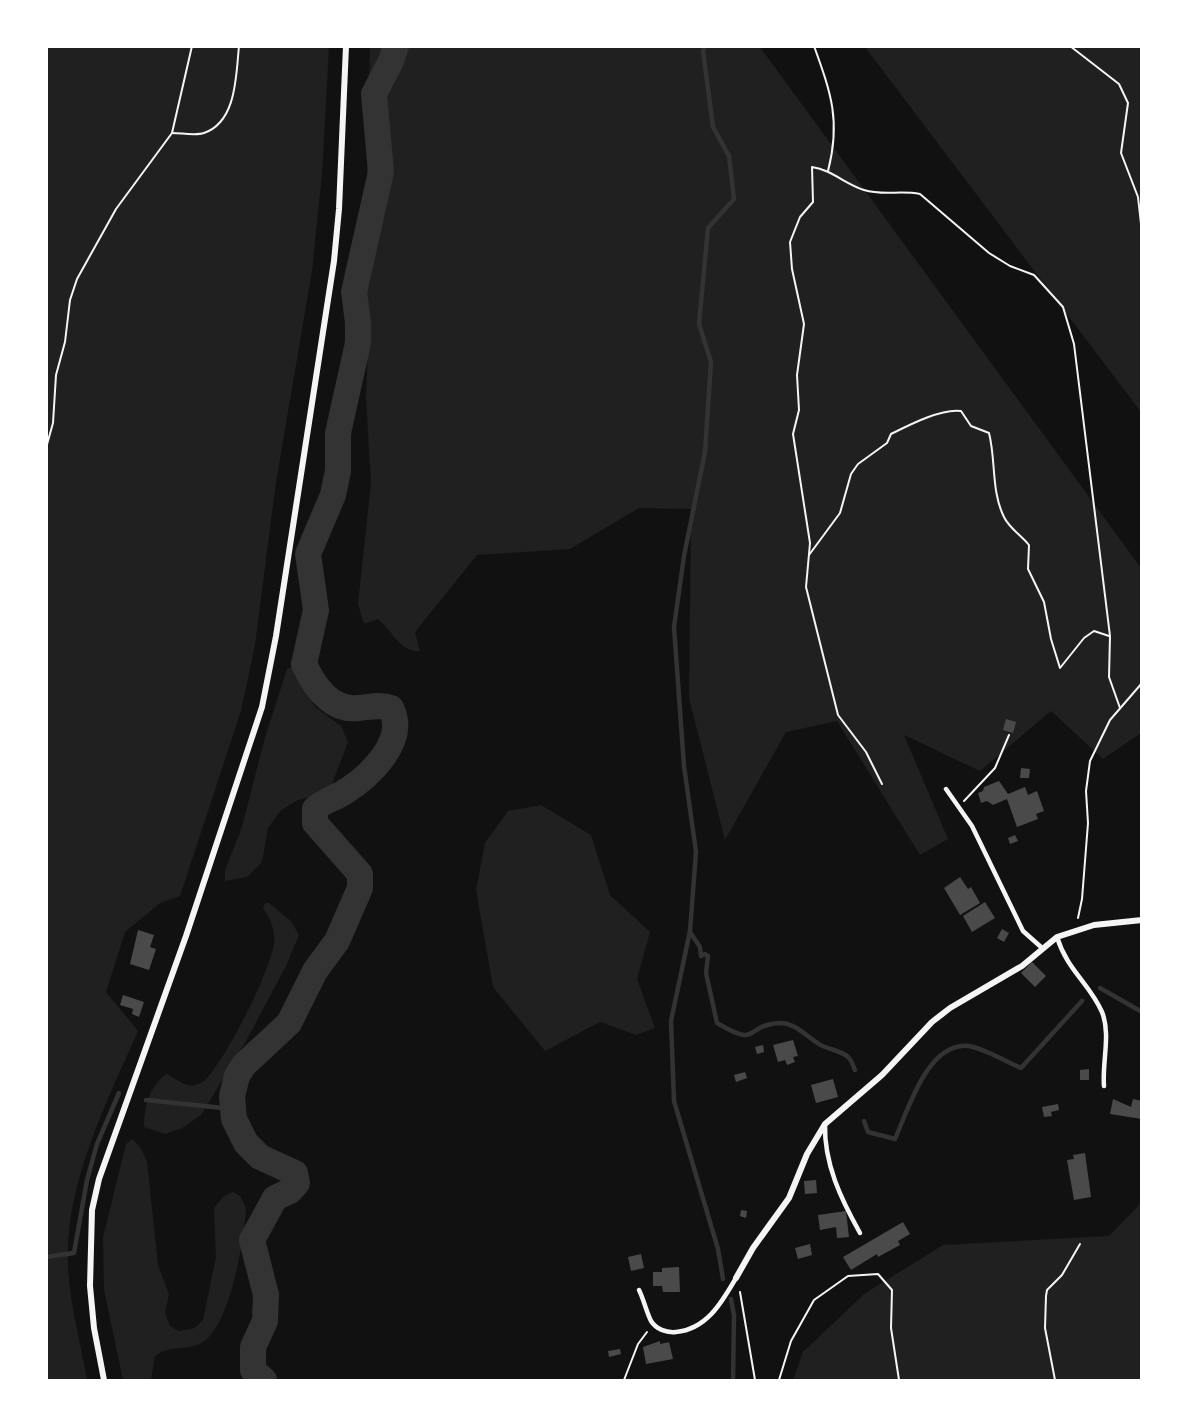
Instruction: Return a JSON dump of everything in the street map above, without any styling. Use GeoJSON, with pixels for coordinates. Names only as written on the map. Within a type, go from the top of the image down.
{"type":"FeatureCollection","features":[{"type":"Feature","properties":{"kind":"street"},"geometry":{"type":"LineString","coordinates":[[104,1380],[94,1328],[90,1286],[92,1210],[114,1133],[186,936],[251,745],[270,673],[334,261],[339,210],[346,46]]}},
{"type":"Feature","properties":{"kind":"street"},"geometry":{"type":"LineString","coordinates":[[736,1278],[753,1248],[789,1198],[807,1154],[825,1124],[882,1075],[950,1008],[1006,976],[1057,937],[1076,929],[1142,920]]}},
{"type":"Feature","properties":{"kind":"lane"},"geometry":{"type":"LineString","coordinates":[[946,789],[972,825],[1023,931],[1041,947]]}},
{"type":"Feature","properties":{"kind":"lane"},"geometry":{"type":"LineString","coordinates":[[1057,937],[1069,966],[1092,995],[1104,1019],[1104,1086]]}},
{"type":"Feature","properties":{"kind":"lane"},"geometry":{"type":"LineString","coordinates":[[825,1124],[825,1138],[831,1170],[860,1233]]}},
{"type":"Feature","properties":{"kind":"lane"},"geometry":{"type":"LineString","coordinates":[[639,1290],[653,1323],[660,1330],[671,1333],[694,1328],[723,1300],[736,1278]]}},
{"type":"Feature","properties":{"kind":"path"},"geometry":{"type":"LineString","coordinates":[[46,448],[53,423],[56,375],[65,342],[70,300],[77,279],[116,209],[172,133],[192,46]]}},
{"type":"Feature","properties":{"kind":"path"},"geometry":{"type":"LineString","coordinates":[[172,133],[204,134],[219,122],[230,108],[239,46]]}},
{"type":"Feature","properties":{"kind":"path"},"geometry":{"type":"LineString","coordinates":[[814,46],[832,96],[835,117],[833,153],[828,171]]}},
{"type":"Feature","properties":{"kind":"path"},"geometry":{"type":"LineString","coordinates":[[1070,46],[1119,84],[1128,103],[1121,153],[1138,197],[1142,233]]}},
{"type":"Feature","properties":{"kind":"path"},"geometry":{"type":"LineString","coordinates":[[882,784],[866,752],[838,715],[806,587],[810,543],[793,434],[800,410],[797,375],[804,324],[792,269],[790,242],[800,217],[813,202],[812,166],[828,171],[860,189],[880,195],[906,192],[920,194],[989,253],[1010,266],[1034,275],[1063,307],[1074,344],[1110,636],[1109,677],[1120,708]]}},
{"type":"Feature","properties":{"kind":"path"},"geometry":{"type":"LineString","coordinates":[[807,557],[840,513],[851,474],[858,464],[887,443],[891,434],[940,413],[951,410],[961,411],[971,426],[989,433],[999,506],[1008,524],[1029,545],[1028,569],[1044,602],[1051,639],[1060,668],[1084,638],[1094,632],[1110,636]]}},
{"type":"Feature","properties":{"kind":"path"},"geometry":{"type":"LineString","coordinates":[[1076,929],[1082,898],[1088,823],[1086,791],[1090,761],[1110,720],[1142,683]]}},
{"type":"Feature","properties":{"kind":"path"},"geometry":{"type":"LineString","coordinates":[[959,807],[995,768],[1009,735]]}},
{"type":"Feature","properties":{"kind":"path"},"geometry":{"type":"LineString","coordinates":[[1055,1380],[1045,1328],[1047,1290],[1062,1275],[1080,1244]]}},
{"type":"Feature","properties":{"kind":"path"},"geometry":{"type":"LineString","coordinates":[[779,1380],[791,1341],[814,1300],[848,1276],[878,1274],[892,1290],[891,1328],[899,1380]]}},
{"type":"Feature","properties":{"kind":"path"},"geometry":{"type":"LineString","coordinates":[[736,1278],[744,1309],[755,1380]]}},
{"type":"Feature","properties":{"kind":"path"},"geometry":{"type":"LineString","coordinates":[[624,1380],[638,1344],[653,1323]]}},
{"type":"Feature","properties":{"kind":"shaded area"},"geometry":{"type":"Polygon","coordinates":[[[46,47],[329,47],[322,174],[312,271],[276,482],[255,645],[241,711],[180,896],[160,903],[125,932],[106,992],[138,1031],[101,1116],[80,1176],[73,1206],[69,1236],[69,1281],[87,1380],[46,1380],[46,47]]]}},
{"type":"Feature","properties":{"kind":"shaded area"},"geometry":{"type":"Polygon","coordinates":[[[370,47],[760,47],[1141,568],[1141,733],[1103,759],[1051,711],[980,771],[904,735],[948,839],[920,855],[837,721],[786,732],[725,840],[689,698],[691,509],[639,508],[570,549],[477,555],[415,632],[420,651],[413,651],[402,645],[378,619],[364,624],[358,604],[371,483],[366,399],[368,344],[356,260],[367,176],[370,47]]]}},
{"type":"Feature","properties":{"kind":"shaded area"},"geometry":{"type":"Polygon","coordinates":[[[865,47],[1141,47],[1141,412],[865,47]]]}},
{"type":"Feature","properties":{"kind":"shaded area"},"geometry":{"type":"Polygon","coordinates":[[[292,667],[315,707],[341,726],[348,742],[332,784],[321,794],[298,800],[280,811],[268,828],[262,862],[247,877],[225,881],[225,870],[241,830],[266,734],[287,669],[292,667]]]}},
{"type":"Feature","properties":{"kind":"shaded area"},"geometry":{"type":"Polygon","coordinates":[[[541,805],[591,835],[610,895],[650,932],[637,979],[655,1028],[636,1035],[600,1022],[545,1051],[493,987],[476,890],[485,843],[508,811],[541,805]]]}},
{"type":"Feature","properties":{"kind":"shaded area"},"geometry":{"type":"Polygon","coordinates":[[[265,903],[269,903],[291,921],[299,935],[286,966],[245,1043],[201,1115],[182,1128],[165,1134],[144,1127],[149,1098],[160,1079],[166,1074],[191,1086],[203,1081],[215,1068],[236,1033],[257,992],[274,942],[274,932],[263,908],[265,903]]]}},
{"type":"Feature","properties":{"kind":"shaded area"},"geometry":{"type":"Polygon","coordinates":[[[132,1139],[140,1147],[147,1161],[158,1265],[169,1294],[165,1313],[170,1326],[179,1331],[195,1328],[203,1320],[216,1257],[214,1208],[224,1196],[233,1192],[240,1196],[246,1208],[233,1283],[219,1322],[210,1336],[199,1344],[166,1350],[155,1356],[151,1380],[123,1380],[104,1290],[103,1238],[126,1144],[132,1139]]]}},
{"type":"Feature","properties":{"kind":"shaded area"},"geometry":{"type":"Polygon","coordinates":[[[1141,1203],[1141,1380],[793,1380],[803,1352],[864,1294],[943,1245],[1109,1236],[1141,1203]]]}},
{"type":"Feature","properties":{"kind":"building"},"geometry":{"type":"Polygon","coordinates":[[[1006,719],[1016,722],[1013,733],[1003,730],[1006,719]]]}},
{"type":"Feature","properties":{"kind":"building"},"geometry":{"type":"Polygon","coordinates":[[[1021,768],[1030,769],[1029,778],[1020,778],[1021,768]]]}},
{"type":"Feature","properties":{"kind":"building"},"geometry":{"type":"Polygon","coordinates":[[[999,781],[1008,794],[1025,787],[1028,795],[1037,791],[1044,811],[1036,814],[1038,819],[1017,827],[1007,799],[993,805],[987,801],[981,803],[978,793],[983,791],[984,787],[999,781]]]}},
{"type":"Feature","properties":{"kind":"building"},"geometry":{"type":"Polygon","coordinates":[[[1015,835],[1018,841],[1010,844],[1008,838],[1015,835]]]}},
{"type":"Feature","properties":{"kind":"building"},"geometry":{"type":"Polygon","coordinates":[[[960,877],[968,889],[971,887],[980,903],[960,915],[944,888],[960,877]]]}},
{"type":"Feature","properties":{"kind":"building"},"geometry":{"type":"Polygon","coordinates":[[[985,902],[995,918],[972,932],[963,916],[985,902]]]}},
{"type":"Feature","properties":{"kind":"building"},"geometry":{"type":"Polygon","coordinates":[[[1002,929],[1009,933],[1004,942],[997,938],[1002,929]]]}},
{"type":"Feature","properties":{"kind":"building"},"geometry":{"type":"Polygon","coordinates":[[[138,930],[154,935],[150,947],[156,949],[149,970],[130,964],[138,930]]]}},
{"type":"Feature","properties":{"kind":"building"},"geometry":{"type":"Polygon","coordinates":[[[1032,962],[1046,976],[1035,987],[1021,973],[1032,962]]]}},
{"type":"Feature","properties":{"kind":"building"},"geometry":{"type":"Polygon","coordinates":[[[123,995],[144,1002],[139,1017],[132,1014],[133,1009],[120,1005],[123,995]]]}},
{"type":"Feature","properties":{"kind":"building"},"geometry":{"type":"Polygon","coordinates":[[[793,1040],[798,1056],[793,1057],[795,1062],[787,1065],[785,1060],[778,1062],[773,1045],[793,1040]]]}},
{"type":"Feature","properties":{"kind":"building"},"geometry":{"type":"Polygon","coordinates":[[[763,1045],[764,1052],[757,1054],[755,1047],[763,1045]]]}},
{"type":"Feature","properties":{"kind":"building"},"geometry":{"type":"Polygon","coordinates":[[[1089,1069],[1089,1080],[1080,1080],[1080,1070],[1089,1069]]]}},
{"type":"Feature","properties":{"kind":"building"},"geometry":{"type":"Polygon","coordinates":[[[745,1072],[747,1078],[736,1082],[734,1075],[745,1072]]]}},
{"type":"Feature","properties":{"kind":"building"},"geometry":{"type":"Polygon","coordinates":[[[833,1079],[838,1097],[816,1103],[811,1085],[833,1079]]]}},
{"type":"Feature","properties":{"kind":"building"},"geometry":{"type":"Polygon","coordinates":[[[1113,1099],[1131,1107],[1133,1099],[1142,1101],[1142,1119],[1110,1114],[1113,1099]]]}},
{"type":"Feature","properties":{"kind":"building"},"geometry":{"type":"Polygon","coordinates":[[[1058,1104],[1059,1110],[1051,1112],[1052,1116],[1044,1117],[1042,1107],[1058,1104]]]}},
{"type":"Feature","properties":{"kind":"building"},"geometry":{"type":"Polygon","coordinates":[[[1085,1153],[1091,1197],[1074,1200],[1067,1160],[1074,1159],[1073,1155],[1085,1153]]]}},
{"type":"Feature","properties":{"kind":"building"},"geometry":{"type":"Polygon","coordinates":[[[816,1180],[817,1193],[805,1194],[804,1181],[816,1180]]]}},
{"type":"Feature","properties":{"kind":"building"},"geometry":{"type":"Polygon","coordinates":[[[741,1210],[747,1211],[746,1218],[740,1216],[741,1210]]]}},
{"type":"Feature","properties":{"kind":"building"},"geometry":{"type":"Polygon","coordinates":[[[846,1211],[849,1237],[837,1238],[836,1227],[820,1230],[818,1215],[846,1211]]]}},
{"type":"Feature","properties":{"kind":"building"},"geometry":{"type":"Polygon","coordinates":[[[903,1222],[910,1234],[898,1241],[900,1245],[878,1257],[877,1254],[851,1270],[843,1257],[903,1222]]]}},
{"type":"Feature","properties":{"kind":"building"},"geometry":{"type":"Polygon","coordinates":[[[810,1244],[812,1255],[798,1259],[795,1248],[810,1244]]]}},
{"type":"Feature","properties":{"kind":"building"},"geometry":{"type":"Polygon","coordinates":[[[641,1254],[644,1268],[631,1271],[628,1257],[641,1254]]]}},
{"type":"Feature","properties":{"kind":"building"},"geometry":{"type":"Polygon","coordinates":[[[679,1267],[680,1292],[663,1292],[662,1286],[653,1286],[653,1272],[662,1272],[662,1268],[679,1267]]]}},
{"type":"Feature","properties":{"kind":"building"},"geometry":{"type":"Polygon","coordinates":[[[660,1341],[660,1344],[669,1342],[673,1359],[646,1364],[643,1347],[660,1341]]]}},
{"type":"Feature","properties":{"kind":"building"},"geometry":{"type":"Polygon","coordinates":[[[620,1349],[621,1354],[609,1357],[608,1351],[620,1349]]]}},
{"type":"Feature","properties":{"kind":"waterway"},"geometry":{"type":"LineString","coordinates":[[264,1380],[253,1370],[253,1347],[265,1321],[266,1295],[252,1240],[275,1198],[290,1191],[297,1183],[295,1173],[260,1157],[246,1143],[234,1119],[232,1096],[237,1076],[244,1065],[289,1023],[315,971],[337,941],[360,888],[360,874],[315,823],[315,809],[364,778],[383,757],[394,733],[395,720],[391,708],[379,706],[348,708],[331,701],[318,688],[304,664],[316,610],[308,554],[333,495],[338,471],[338,433],[358,343],[354,292],[381,172],[374,94],[396,46]]}},
{"type":"Feature","properties":{"kind":"waterway"},"geometry":{"type":"LineString","coordinates":[[705,46],[703,51],[713,127],[729,156],[734,199],[708,228],[699,324],[711,362],[705,452],[684,556],[674,627],[684,766],[696,852],[690,931],[671,1021],[674,1101],[718,1249],[723,1279]]}},
{"type":"Feature","properties":{"kind":"waterway"},"geometry":{"type":"LineString","coordinates":[[690,932],[700,947],[701,956],[705,954],[708,956],[706,973],[717,1023],[731,1031],[747,1035],[768,1025],[780,1023],[791,1025],[823,1046],[846,1055],[855,1070]]}},
{"type":"Feature","properties":{"kind":"waterway"},"geometry":{"type":"LineString","coordinates":[[1100,988],[1142,1012]]}},
{"type":"Feature","properties":{"kind":"waterway"},"geometry":{"type":"LineString","coordinates":[[864,1121],[868,1132],[895,1139],[921,1080],[942,1054],[955,1047],[969,1046],[988,1052],[1021,1068],[1082,1001]]}},
{"type":"Feature","properties":{"kind":"waterway"},"geometry":{"type":"LineString","coordinates":[[46,1257],[74,1253],[87,1180],[97,1144],[119,1093]]}},
{"type":"Feature","properties":{"kind":"waterway"},"geometry":{"type":"LineString","coordinates":[[146,1100],[233,1109]]}},
{"type":"Feature","properties":{"kind":"waterway"},"geometry":{"type":"LineString","coordinates":[[731,1299],[734,1315],[733,1380]]}}]}
